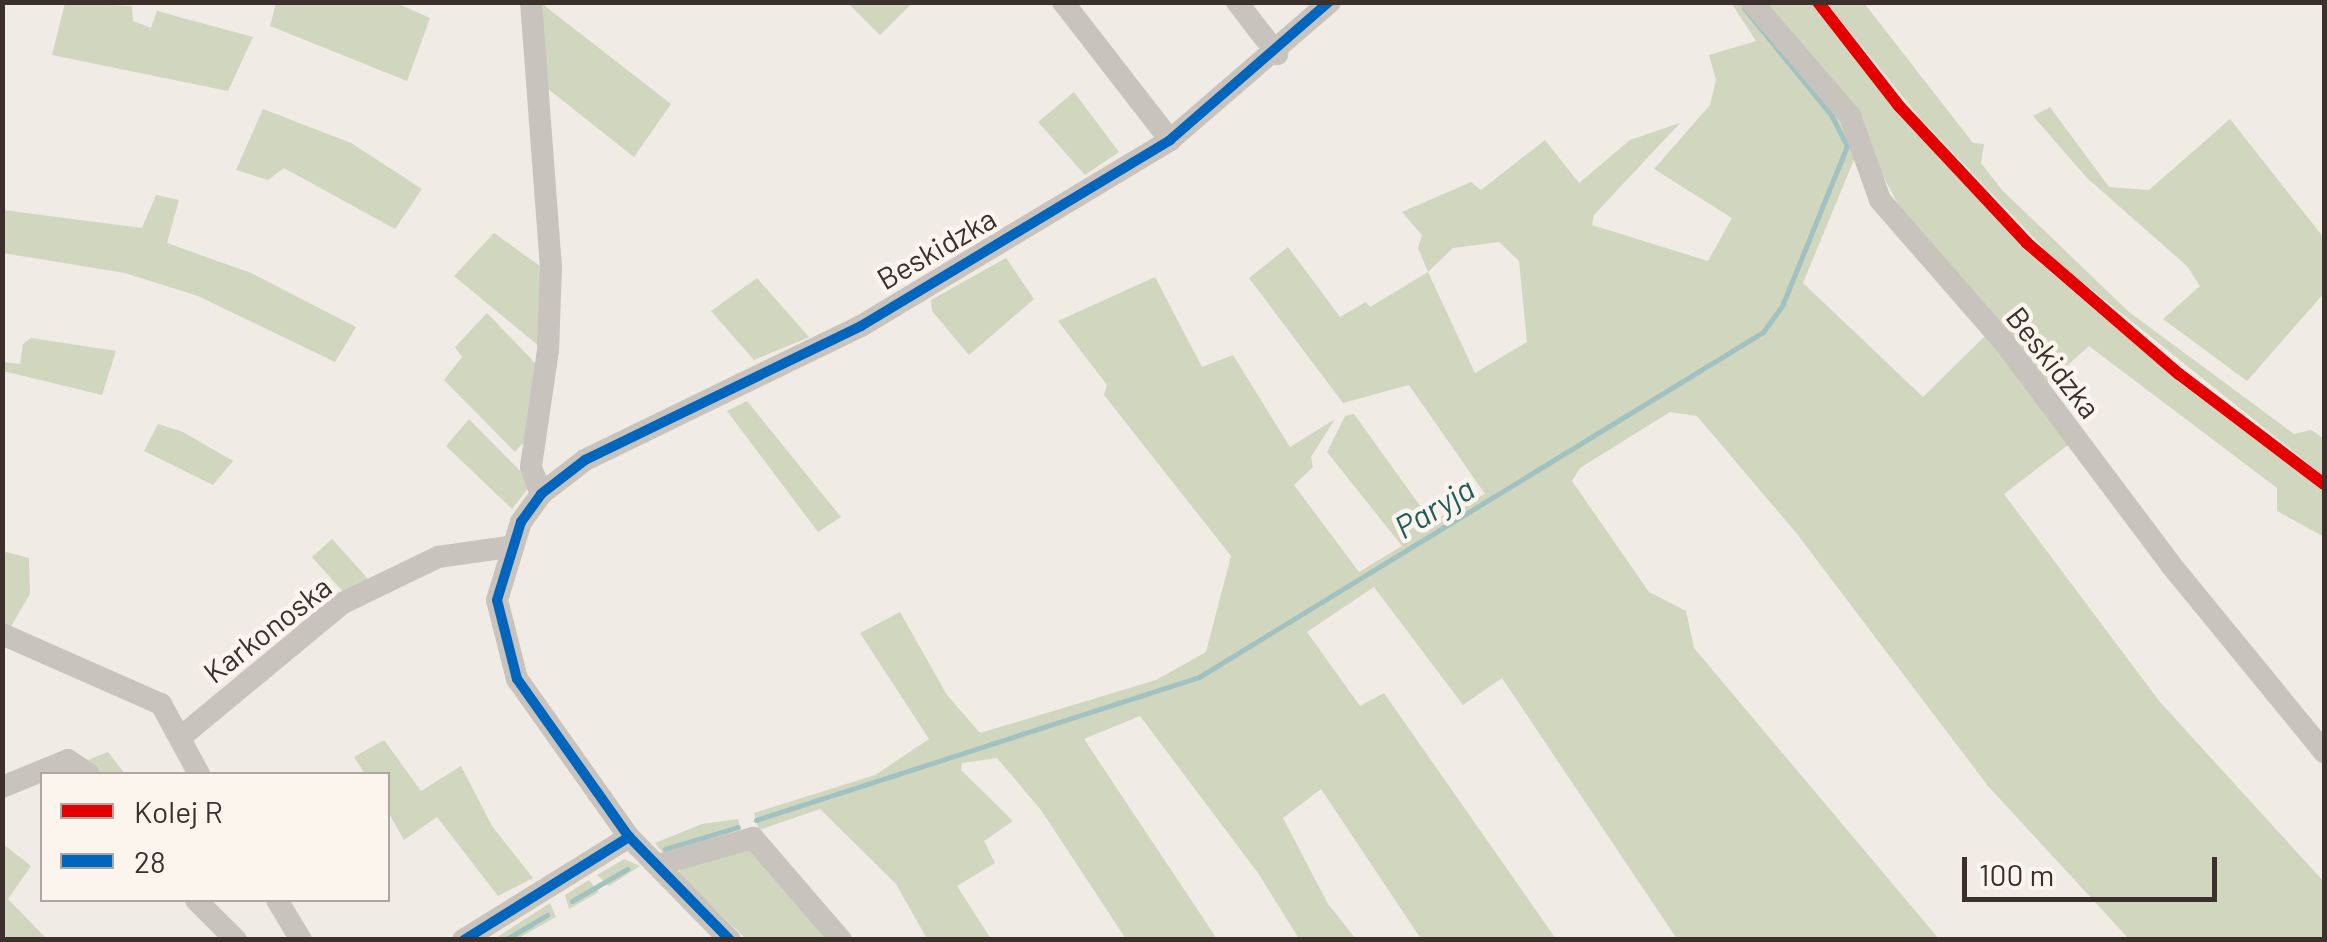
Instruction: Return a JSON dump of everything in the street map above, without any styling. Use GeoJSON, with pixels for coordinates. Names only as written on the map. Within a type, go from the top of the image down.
{"type":"FeatureCollection","features":[{"type":"Feature","properties":{"kind":"street"},"geometry":{"type":"LineString","coordinates":[[531,2],[551,266],[548,350],[531,466],[542,494]]}},
{"type":"Feature","properties":{"kind":"street"},"geometry":{"type":"LineString","coordinates":[[1063,2],[1170,140]]}},
{"type":"Feature","properties":{"kind":"street"},"geometry":{"type":"LineString","coordinates":[[1237,2],[1277,54]]}},
{"type":"Feature","properties":{"kind":"street","name":"Beskidzka"},"geometry":{"type":"LineString","coordinates":[[730,940],[629,836],[512,668],[497,600],[508,547],[542,494],[604,449],[895,307],[1170,140],[1277,54],[1330,2]]}},
{"type":"Feature","properties":{"kind":"street","name":"Beskidzka"},"geometry":{"type":"LineString","coordinates":[[1752,2],[1850,116],[1880,200],[2002,341],[2170,565],[2324,752]]}},
{"type":"Feature","properties":{"kind":"street","name":"Karkonoska"},"geometry":{"type":"LineString","coordinates":[[182,736],[343,603],[438,557],[508,547]]}},
{"type":"Feature","properties":{"kind":"street"},"geometry":{"type":"LineString","coordinates":[[2,634],[161,704],[182,736],[198,772]]}},
{"type":"Feature","properties":{"kind":"street"},"geometry":{"type":"LineString","coordinates":[[2,787],[68,760],[87,772]]}},
{"type":"Feature","properties":{"kind":"street"},"geometry":{"type":"LineString","coordinates":[[475,937],[629,836]]}},
{"type":"Feature","properties":{"kind":"street"},"geometry":{"type":"LineString","coordinates":[[658,865],[753,838],[841,940]]}},
{"type":"Feature","properties":{"kind":"street"},"geometry":{"type":"LineString","coordinates":[[198,902],[236,940]]}},
{"type":"Feature","properties":{"kind":"street"},"geometry":{"type":"LineString","coordinates":[[277,902],[301,940]]}},
{"type":"Feature","properties":{"kind":"green space"},"geometry":{"type":"Polygon","coordinates":[[[65,3],[132,6],[133,21],[151,28],[157,11],[253,37],[228,91],[52,55],[65,3]]]}},
{"type":"Feature","properties":{"kind":"green space"},"geometry":{"type":"Polygon","coordinates":[[[276,3],[396,3],[430,18],[407,81],[270,26],[276,3]]]}},
{"type":"Feature","properties":{"kind":"green space"},"geometry":{"type":"Polygon","coordinates":[[[541,3],[671,104],[634,157],[548,89],[541,3]]]}},
{"type":"Feature","properties":{"kind":"green space"},"geometry":{"type":"Polygon","coordinates":[[[848,3],[912,3],[880,35],[848,3]]]}},
{"type":"Feature","properties":{"kind":"green space"},"geometry":{"type":"Polygon","coordinates":[[[1747,3],[1844,120],[1858,150],[1803,283],[1923,397],[1988,333],[2072,442],[2004,494],[2160,702],[2324,882],[2324,939],[2129,939],[1988,786],[1797,534],[1697,416],[1670,412],[1580,468],[1572,481],[1649,592],[1686,611],[1694,648],[1939,939],[1677,939],[1502,678],[1463,705],[1374,587],[1307,632],[1360,706],[1384,693],[1556,939],[1421,939],[1321,789],[1283,818],[1328,904],[1356,939],[1299,939],[1258,873],[1140,716],[1084,739],[1217,939],[1126,939],[1041,810],[997,758],[962,763],[961,770],[1013,821],[984,841],[995,863],[957,886],[991,939],[927,939],[896,884],[820,809],[759,830],[754,813],[875,775],[929,739],[860,633],[900,612],[947,695],[980,733],[1156,680],[1206,652],[1231,556],[1104,395],[1107,385],[1058,321],[1155,277],[1202,367],[1233,355],[1290,447],[1335,419],[1311,457],[1313,467],[1294,485],[1359,572],[1402,546],[1327,452],[1345,416],[1354,414],[1426,514],[1440,517],[1485,494],[1409,385],[1343,403],[1249,278],[1288,247],[1340,317],[1366,302],[1370,307],[1428,272],[1418,248],[1422,235],[1402,212],[1471,182],[1481,190],[1545,140],[1579,183],[1630,140],[1680,123],[1594,215],[1592,225],[1708,261],[1732,218],[1654,169],[1710,105],[1716,80],[1709,55],[1756,41],[1732,4],[1747,3]],[[1499,242],[1453,248],[1428,272],[1475,373],[1527,342],[1519,261],[1499,242]]]}},
{"type":"Feature","properties":{"kind":"green space"},"geometry":{"type":"Polygon","coordinates":[[[1759,3],[1813,3],[1889,101],[2039,262],[2180,383],[2324,491],[2324,537],[2277,511],[2277,488],[2089,346],[2043,387],[1909,225],[1872,155],[1759,3]]]}},
{"type":"Feature","properties":{"kind":"green space"},"geometry":{"type":"Polygon","coordinates":[[[1827,3],[1864,3],[1973,143],[1984,144],[1981,163],[2002,190],[2129,312],[2294,434],[2311,430],[2324,439],[2324,476],[2055,260],[1920,118],[1827,3]]]}},
{"type":"Feature","properties":{"kind":"green space"},"geometry":{"type":"Polygon","coordinates":[[[1074,92],[1119,152],[1085,175],[1038,122],[1074,92]]]}},
{"type":"Feature","properties":{"kind":"green space"},"geometry":{"type":"Polygon","coordinates":[[[2050,107],[2109,187],[2149,190],[2230,119],[2324,238],[2324,293],[2247,381],[2163,319],[2200,286],[2187,266],[2087,178],[2033,116],[2050,107]]]}},
{"type":"Feature","properties":{"kind":"green space"},"geometry":{"type":"Polygon","coordinates":[[[263,109],[351,143],[422,189],[395,229],[284,168],[268,180],[236,170],[263,109]]]}},
{"type":"Feature","properties":{"kind":"green space"},"geometry":{"type":"Polygon","coordinates":[[[156,195],[179,200],[167,243],[251,273],[356,327],[335,362],[198,296],[125,273],[3,253],[3,210],[142,228],[156,195]]]}},
{"type":"Feature","properties":{"kind":"green space"},"geometry":{"type":"Polygon","coordinates":[[[494,233],[544,269],[540,347],[454,276],[494,233]]]}},
{"type":"Feature","properties":{"kind":"green space"},"geometry":{"type":"Polygon","coordinates":[[[1006,258],[1034,299],[969,355],[932,311],[931,300],[1006,258]]]}},
{"type":"Feature","properties":{"kind":"green space"},"geometry":{"type":"Polygon","coordinates":[[[757,278],[809,337],[754,360],[711,311],[757,278]]]}},
{"type":"Feature","properties":{"kind":"green space"},"geometry":{"type":"Polygon","coordinates":[[[487,313],[539,367],[525,441],[515,452],[444,380],[462,357],[455,347],[487,313]]]}},
{"type":"Feature","properties":{"kind":"green space"},"geometry":{"type":"Polygon","coordinates":[[[31,338],[116,351],[102,395],[3,371],[3,362],[20,364],[23,344],[31,338]]]}},
{"type":"Feature","properties":{"kind":"green space"},"geometry":{"type":"Polygon","coordinates":[[[747,401],[841,517],[818,532],[727,411],[747,401]]]}},
{"type":"Feature","properties":{"kind":"green space"},"geometry":{"type":"Polygon","coordinates":[[[469,419],[527,478],[530,486],[512,509],[446,446],[469,419]]]}},
{"type":"Feature","properties":{"kind":"green space"},"geometry":{"type":"Polygon","coordinates":[[[158,424],[183,432],[233,461],[213,485],[144,451],[158,424]]]}},
{"type":"Feature","properties":{"kind":"green space"},"geometry":{"type":"Polygon","coordinates":[[[332,539],[370,581],[350,599],[312,557],[332,539]]]}},
{"type":"Feature","properties":{"kind":"green space"},"geometry":{"type":"Polygon","coordinates":[[[2,551],[29,558],[30,594],[11,626],[3,625],[2,551]]]}},
{"type":"Feature","properties":{"kind":"green space"},"geometry":{"type":"Polygon","coordinates":[[[384,740],[421,791],[461,766],[492,826],[533,878],[498,896],[437,817],[404,840],[390,816],[390,772],[364,772],[354,757],[384,740]]]}},
{"type":"Feature","properties":{"kind":"green space"},"geometry":{"type":"Polygon","coordinates":[[[108,752],[123,772],[95,772],[85,761],[108,752]]]}},
{"type":"Feature","properties":{"kind":"green space"},"geometry":{"type":"Polygon","coordinates":[[[738,819],[741,829],[664,854],[655,843],[702,824],[738,819]]]}},
{"type":"Feature","properties":{"kind":"green space"},"geometry":{"type":"Polygon","coordinates":[[[3,844],[31,866],[8,899],[47,939],[3,939],[3,844]]]}},
{"type":"Feature","properties":{"kind":"green space"},"geometry":{"type":"Polygon","coordinates":[[[756,847],[830,934],[822,939],[746,939],[678,873],[684,865],[756,847]]]}},
{"type":"Feature","properties":{"kind":"green space"},"geometry":{"type":"Polygon","coordinates":[[[624,859],[640,866],[609,886],[597,875],[624,859]]]}},
{"type":"Feature","properties":{"kind":"green space"},"geometry":{"type":"Polygon","coordinates":[[[589,880],[599,892],[569,909],[565,895],[589,880]]]}},
{"type":"Feature","properties":{"kind":"green space"},"geometry":{"type":"Polygon","coordinates":[[[550,903],[556,917],[517,939],[494,939],[550,903]]]}},
{"type":"Feature","properties":{"kind":"waterway","name":"Paryja"},"geometry":{"type":"LineString","coordinates":[[756,820],[1199,677],[1763,332],[1782,306],[1847,146],[1832,116],[1744,8]]}},
{"type":"Feature","properties":{"kind":"waterway","name":"Paryja"},"geometry":{"type":"LineString","coordinates":[[665,849],[738,827]]}},
{"type":"Feature","properties":{"kind":"waterway","name":"Paryja"},"geometry":{"type":"LineString","coordinates":[[572,901],[627,869]]}},
{"type":"Feature","properties":{"kind":"waterway","name":"Paryja"},"geometry":{"type":"LineString","coordinates":[[505,940],[547,915]]}},
{"type":"Feature","properties":{"kind":"rail line","name":"R"},"geometry":{"type":"LineString","coordinates":[[1818,2],[1899,106],[2027,243],[2179,374],[2324,484]]}},
{"type":"Feature","properties":{"kind":"transit line","name":"28"},"geometry":{"type":"LineString","coordinates":[[730,940],[629,837],[517,679],[497,600],[521,522],[541,494],[585,460],[861,326],[1170,140],[1329,2]]}},
{"type":"Feature","properties":{"kind":"transit line","name":"28"},"geometry":{"type":"LineString","coordinates":[[464,940],[629,837]]}}]}
